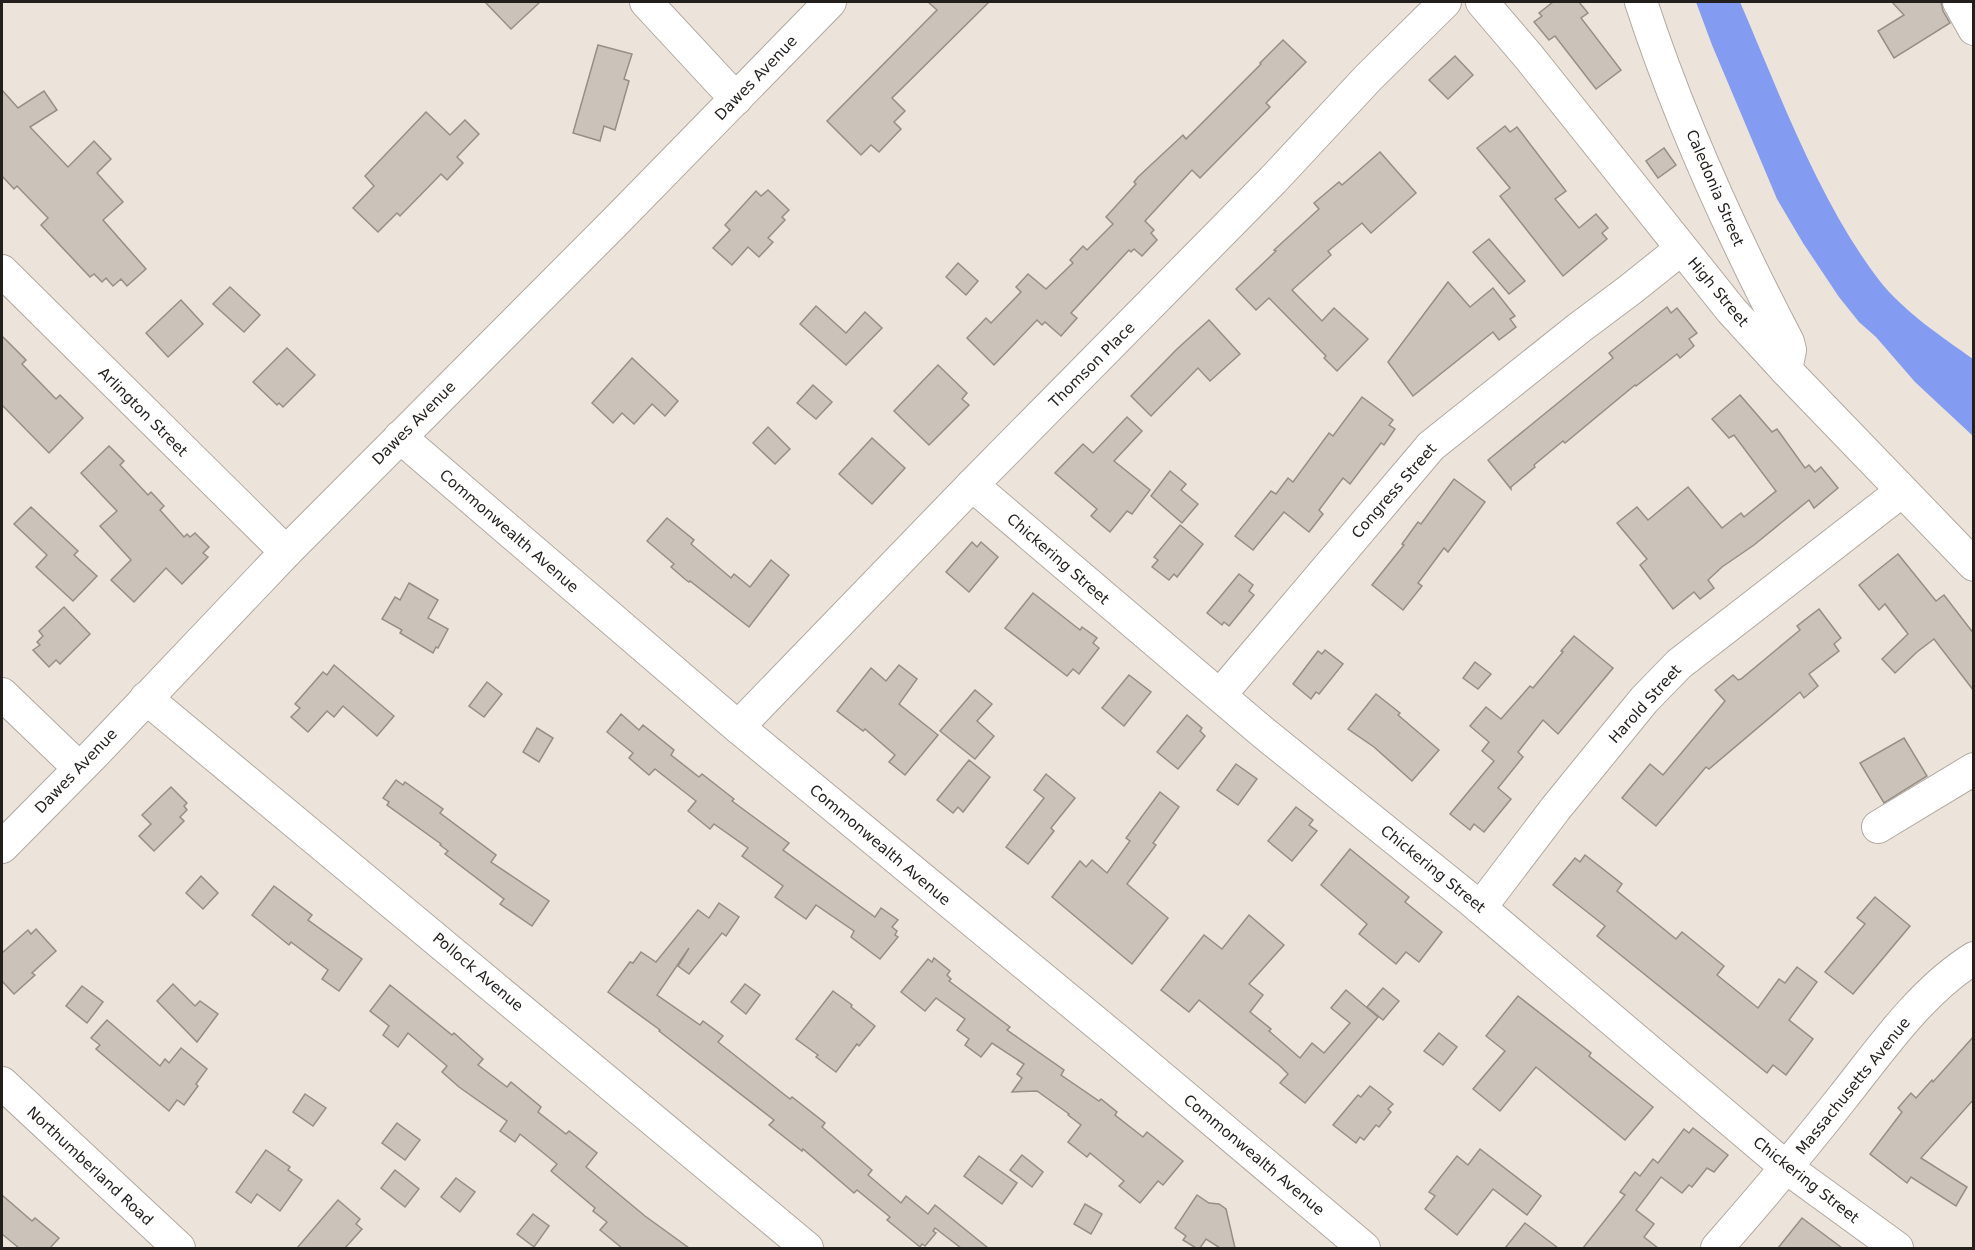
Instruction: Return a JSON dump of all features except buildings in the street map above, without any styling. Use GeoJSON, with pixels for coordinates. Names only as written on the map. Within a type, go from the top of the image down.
{"type":"FeatureCollection","features":[{"type":"Feature","properties":{"kind":"street"},"geometry":{"type":"LineString","coordinates":[[646,2],[736,99]]}},
{"type":"Feature","properties":{"kind":"street","name":"Dawes Avenue"},"geometry":{"type":"LineString","coordinates":[[2,847],[286,552],[615,222],[830,2]]}},
{"type":"Feature","properties":{"kind":"street","name":"Thomson Place"},"geometry":{"type":"LineString","coordinates":[[738,727],[1248,205],[1368,78],[1445,2]]}},
{"type":"Feature","properties":{"kind":"street","name":"High Street"},"geometry":{"type":"LineString","coordinates":[[1482,2],[1529,57],[1731,310],[1974,565]]}},
{"type":"Feature","properties":{"kind":"street","name":"Caledonia Street"},"geometry":{"type":"LineString","coordinates":[[1641,2],[1707,173],[1741,250],[1788,342],[1790,350],[1786,370]]}},
{"type":"Feature","properties":{"kind":"street"},"geometry":{"type":"LineString","coordinates":[[1959,2],[1974,29]]}},
{"type":"Feature","properties":{"kind":"street","name":"Congress Street"},"geometry":{"type":"LineString","coordinates":[[1220,695],[1431,446],[1681,249]]}},
{"type":"Feature","properties":{"kind":"street","name":"Arlington Street"},"geometry":{"type":"LineString","coordinates":[[2,271],[286,552]]}},
{"type":"Feature","properties":{"kind":"street","name":"Commonwealth Avenue"},"geometry":{"type":"LineString","coordinates":[[400,437],[738,727],[1364,1248]]}},
{"type":"Feature","properties":{"kind":"street","name":"Chickering Street"},"geometry":{"type":"LineString","coordinates":[[972,485],[1220,695],[1480,908],[1787,1168],[1897,1248]]}},
{"type":"Feature","properties":{"kind":"street","name":"Harold Street"},"geometry":{"type":"LineString","coordinates":[[1480,908],[1556,808],[1644,700],[1679,664],[1902,491]]}},
{"type":"Feature","properties":{"kind":"street"},"geometry":{"type":"LineString","coordinates":[[2,694],[79,768]]}},
{"type":"Feature","properties":{"kind":"street","name":"Pollock Avenue"},"geometry":{"type":"LineString","coordinates":[[146,698],[776,1238],[807,1248]]}},
{"type":"Feature","properties":{"kind":"street"},"geometry":{"type":"LineString","coordinates":[[1878,827],[1974,769]]}},
{"type":"Feature","properties":{"kind":"street","name":"Massachusetts Avenue"},"geometry":{"type":"LineString","coordinates":[[1717,1248],[1787,1168],[1905,1022],[1953,970],[1974,958]]}},
{"type":"Feature","properties":{"kind":"street","name":"Northumberland Road"},"geometry":{"type":"LineString","coordinates":[[2,1083],[179,1248]]}},
{"type":"Feature","properties":{"kind":"water"},"geometry":{"type":"Polygon","coordinates":[[[1696,2],[1740,2],[1802,146],[1837,216],[1857,249],[1879,280],[1900,303],[1923,323],[1973,359],[1973,436],[1915,382],[1876,337],[1859,322],[1839,297],[1803,243],[1777,199],[1696,2]]]}}]}
